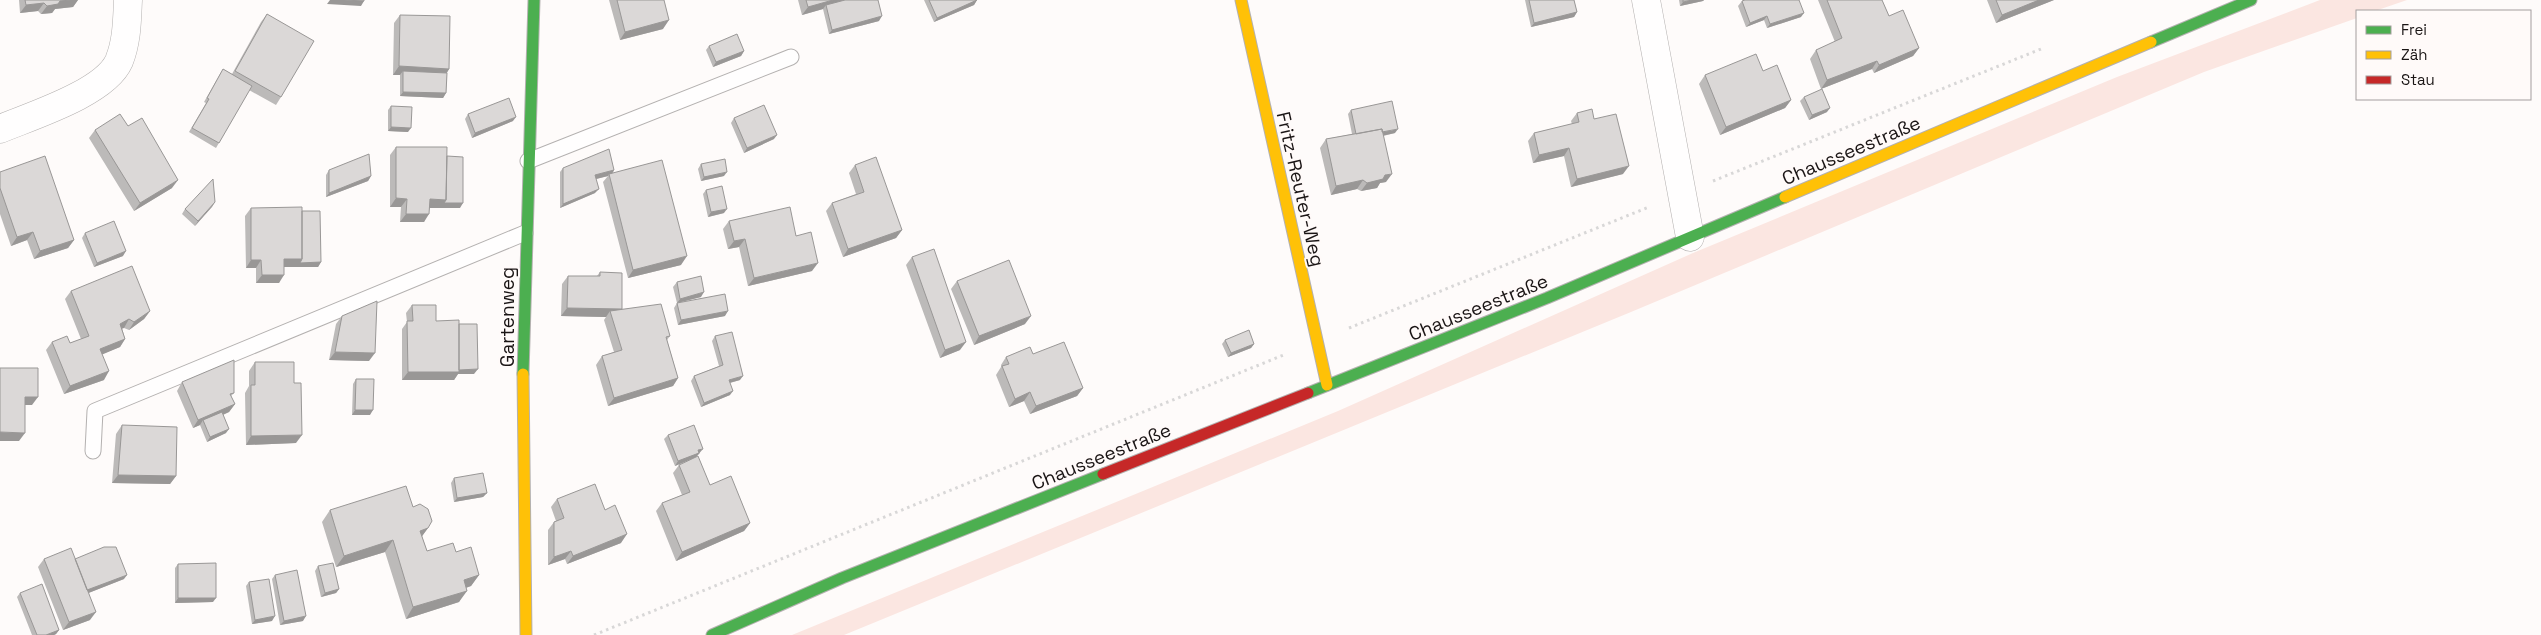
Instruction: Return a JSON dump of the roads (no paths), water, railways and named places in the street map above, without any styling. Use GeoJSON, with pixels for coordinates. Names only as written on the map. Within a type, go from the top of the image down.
{"type":"FeatureCollection","features":[{"type":"Feature","properties":{"kind":"main road","name":"Gartenweg"},"geometry":{"type":"LineString","coordinates":[[526,635],[522,530],[525,233],[534,0]]}},
{"type":"Feature","properties":{"kind":"main road","name":"Fritz-Reuter-Weg"},"geometry":{"type":"LineString","coordinates":[[1241,0],[1318,341],[1326,385]]}},
{"type":"Feature","properties":{"kind":"main road","name":"Chausseestraße"},"geometry":{"type":"LineString","coordinates":[[712,635],[842,578],[1547,298],[2251,0]]}},
{"type":"Feature","properties":{"kind":"street"},"geometry":{"type":"LineString","coordinates":[[0,128],[61,105],[97,84],[118,63],[126,39],[128,0]]}},
{"type":"Feature","properties":{"kind":"street"},"geometry":{"type":"LineString","coordinates":[[1646,0],[1690,237]]}},
{"type":"Feature","properties":{"kind":"lane"},"geometry":{"type":"LineString","coordinates":[[528,161],[791,57]]}},
{"type":"Feature","properties":{"kind":"lane"},"geometry":{"type":"LineString","coordinates":[[93,451],[95,411],[525,233]]}}]}
